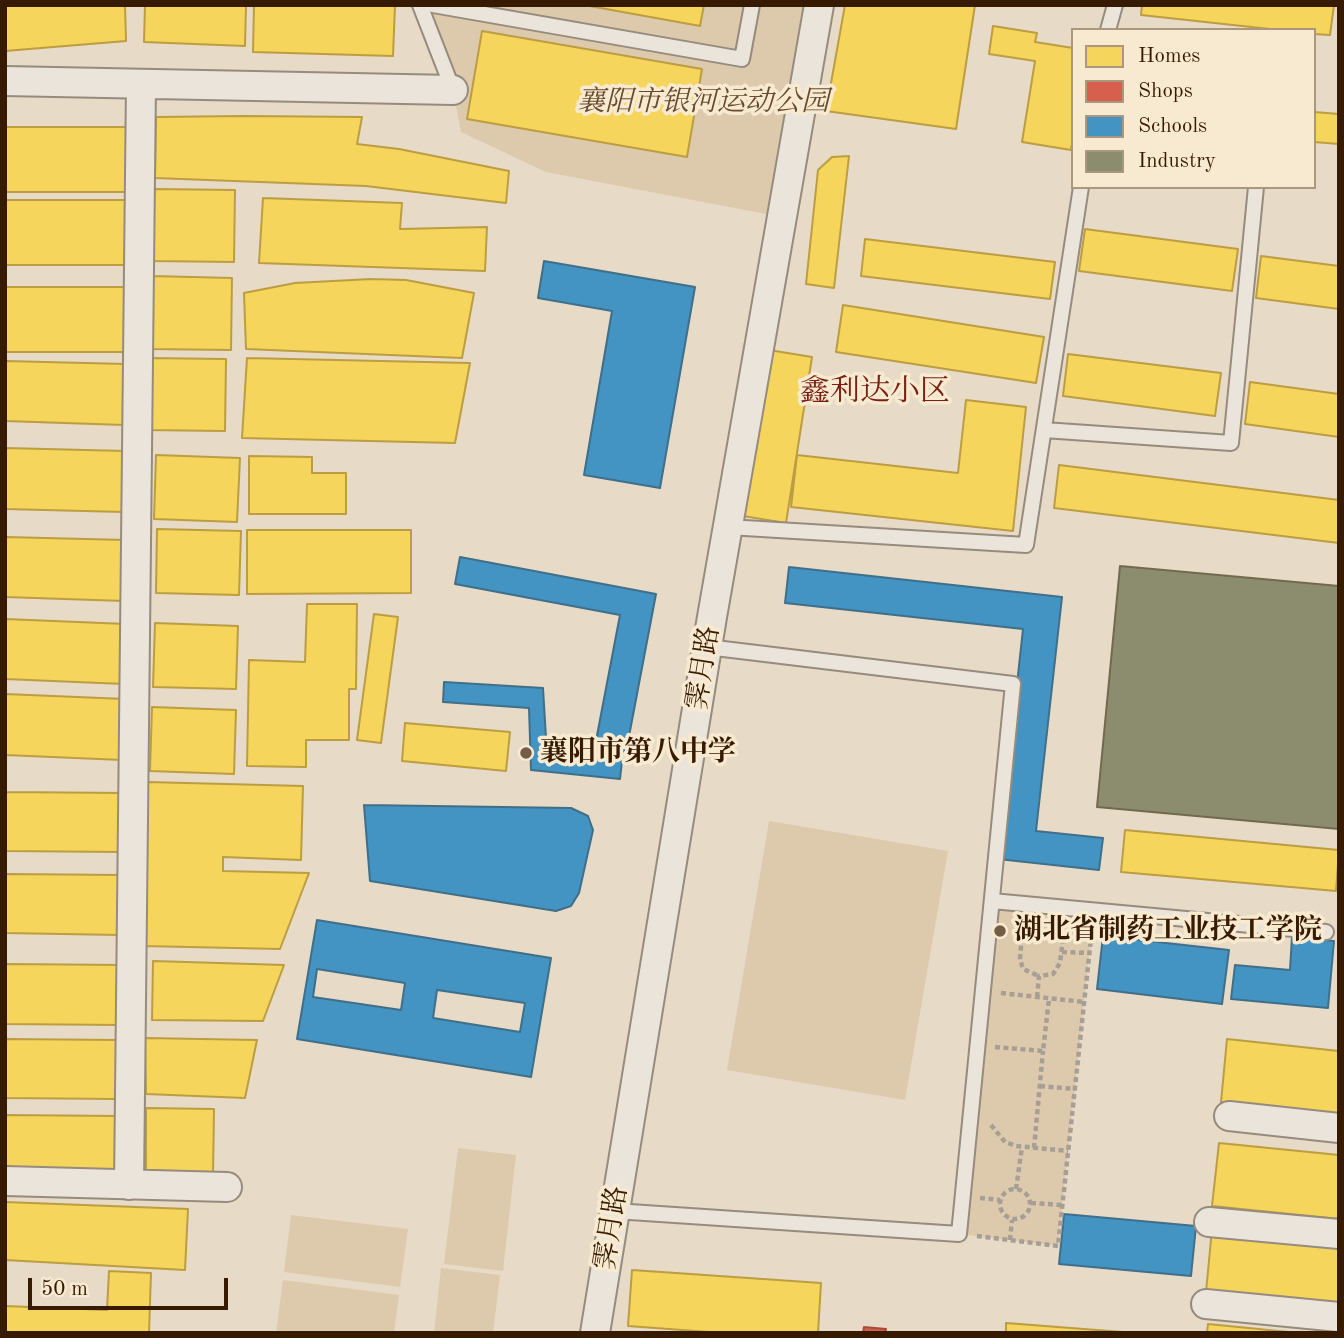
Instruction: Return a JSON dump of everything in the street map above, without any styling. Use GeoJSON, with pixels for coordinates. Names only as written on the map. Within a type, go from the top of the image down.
{"type":"FeatureCollection","features":[{"type":"Feature","properties":{"kind":"street","name":"霁月路"},"geometry":{"type":"LineString","coordinates":[[595,1333],[707,647],[819,5]]}},
{"type":"Feature","properties":{"kind":"street"},"geometry":{"type":"LineString","coordinates":[[5,81],[453,90]]}},
{"type":"Feature","properties":{"kind":"street"},"geometry":{"type":"LineString","coordinates":[[129,1185],[141,83]]}},
{"type":"Feature","properties":{"kind":"street"},"geometry":{"type":"LineString","coordinates":[[1228,1116],[1339,1128]]}},
{"type":"Feature","properties":{"kind":"street"},"geometry":{"type":"LineString","coordinates":[[5,1181],[227,1187]]}},
{"type":"Feature","properties":{"kind":"street"},"geometry":{"type":"LineString","coordinates":[[1209,1222],[1339,1234]]}},
{"type":"Feature","properties":{"kind":"street"},"geometry":{"type":"LineString","coordinates":[[1206,1304],[1339,1317]]}},
{"type":"Feature","properties":{"kind":"lane"},"geometry":{"type":"LineString","coordinates":[[420,5],[453,90]]}},
{"type":"Feature","properties":{"kind":"lane"},"geometry":{"type":"LineString","coordinates":[[433,5],[742,59],[752,5]]}},
{"type":"Feature","properties":{"kind":"lane"},"geometry":{"type":"LineString","coordinates":[[1109,28],[1115,5]]}},
{"type":"Feature","properties":{"kind":"lane"},"geometry":{"type":"LineString","coordinates":[[728,527],[1026,545],[1081,189]]}},
{"type":"Feature","properties":{"kind":"lane"},"geometry":{"type":"LineString","coordinates":[[1044,430],[1231,443],[1256,189]]}},
{"type":"Feature","properties":{"kind":"lane"},"geometry":{"type":"LineString","coordinates":[[615,1211],[959,1234],[1013,684],[707,647]]}},
{"type":"Feature","properties":{"kind":"lane"},"geometry":{"type":"LineString","coordinates":[[992,901],[1326,932]]}},
{"type":"Feature","properties":{"kind":"path"},"geometry":{"type":"LineString","coordinates":[[959,1234],[1058,1246],[1094,911]]}},
{"type":"Feature","properties":{"kind":"path"},"geometry":{"type":"LineString","coordinates":[[1035,923],[1027,925],[1022,934],[1020,959],[1023,969],[1038,976],[1053,974],[1060,963],[1063,939],[1059,928],[1051,924]]}},
{"type":"Feature","properties":{"kind":"path"},"geometry":{"type":"LineString","coordinates":[[1062,951],[1089,953]]}},
{"type":"Feature","properties":{"kind":"path"},"geometry":{"type":"LineString","coordinates":[[1037,997],[1038,976]]}},
{"type":"Feature","properties":{"kind":"path"},"geometry":{"type":"LineString","coordinates":[[983,991],[1084,1002]]}},
{"type":"Feature","properties":{"kind":"path"},"geometry":{"type":"LineString","coordinates":[[1034,1148],[1049,999]]}},
{"type":"Feature","properties":{"kind":"path"},"geometry":{"type":"LineString","coordinates":[[993,1059],[995,1047],[1043,1051]]}},
{"type":"Feature","properties":{"kind":"path"},"geometry":{"type":"LineString","coordinates":[[1040,1086],[1075,1089]]}},
{"type":"Feature","properties":{"kind":"path"},"geometry":{"type":"LineString","coordinates":[[989,1114],[990,1124],[1004,1142],[1022,1147],[1068,1151]]}},
{"type":"Feature","properties":{"kind":"path"},"geometry":{"type":"LineString","coordinates":[[1016,1189],[1022,1147]]}},
{"type":"Feature","properties":{"kind":"path"},"geometry":{"type":"LineString","coordinates":[[1016,1189],[1026,1194],[1031,1203],[1026,1216],[1017,1220],[1012,1220],[1000,1210],[1000,1200],[1006,1192],[1016,1189]]}},
{"type":"Feature","properties":{"kind":"path"},"geometry":{"type":"LineString","coordinates":[[1031,1203],[1062,1205]]}},
{"type":"Feature","properties":{"kind":"path"},"geometry":{"type":"LineString","coordinates":[[1010,1240],[1012,1220]]}},
{"type":"Feature","properties":{"kind":"green space","name":"襄阳市银河运动公园"},"geometry":{"type":"Polygon","coordinates":[[[420,5],[819,5],[782,217],[546,172],[461,132],[453,90],[420,5]]]}},
{"type":"Feature","properties":{"kind":"green space"},"geometry":{"type":"Polygon","coordinates":[[[769,821],[948,851],[905,1100],[727,1070],[769,821]]]}},
{"type":"Feature","properties":{"kind":"green space"},"geometry":{"type":"Polygon","coordinates":[[[992,901],[1094,911],[1058,1246],[959,1234],[992,901]]]}},
{"type":"Feature","properties":{"kind":"green space"},"geometry":{"type":"Polygon","coordinates":[[[458,1148],[516,1155],[503,1271],[444,1264],[458,1148]]]}},
{"type":"Feature","properties":{"kind":"green space"},"geometry":{"type":"Polygon","coordinates":[[[291,1215],[408,1229],[400,1287],[284,1272],[291,1215]]]}},
{"type":"Feature","properties":{"kind":"green space"},"geometry":{"type":"Polygon","coordinates":[[[441,1268],[500,1275],[493,1333],[434,1333],[441,1268]]]}},
{"type":"Feature","properties":{"kind":"green space"},"geometry":{"type":"Polygon","coordinates":[[[283,1280],[399,1295],[394,1333],[276,1333],[283,1280]]]}},
{"type":"Feature","properties":{"kind":"building: Homes"},"geometry":{"type":"Polygon","coordinates":[[[5,5],[125,5],[126,41],[5,51],[5,5]]]}},
{"type":"Feature","properties":{"kind":"building: Homes"},"geometry":{"type":"Polygon","coordinates":[[[145,5],[246,5],[245,46],[144,42],[145,5]]]}},
{"type":"Feature","properties":{"kind":"building: Homes"},"geometry":{"type":"Polygon","coordinates":[[[254,5],[395,5],[393,56],[253,52],[254,5]]]}},
{"type":"Feature","properties":{"kind":"building: Homes"},"geometry":{"type":"Polygon","coordinates":[[[584,5],[704,5],[700,26],[584,5]]]}},
{"type":"Feature","properties":{"kind":"building: Homes"},"geometry":{"type":"Polygon","coordinates":[[[845,5],[975,5],[956,129],[826,111],[845,5]]]}},
{"type":"Feature","properties":{"kind":"building: Homes"},"geometry":{"type":"Polygon","coordinates":[[[1142,5],[1334,5],[1330,35],[1316,34],[1316,28],[1261,28],[1141,15],[1142,5]]]}},
{"type":"Feature","properties":{"kind":"building: Homes"},"geometry":{"type":"Polygon","coordinates":[[[993,26],[1037,33],[1035,42],[1071,48],[1071,150],[1022,142],[1035,61],[989,54],[993,26]]]}},
{"type":"Feature","properties":{"kind":"building: Homes"},"geometry":{"type":"Polygon","coordinates":[[[482,31],[702,69],[687,157],[467,119],[482,31]]]}},
{"type":"Feature","properties":{"kind":"building: Homes"},"geometry":{"type":"Polygon","coordinates":[[[1316,112],[1339,114],[1339,144],[1316,142],[1316,112]]]}},
{"type":"Feature","properties":{"kind":"building: Homes"},"geometry":{"type":"Polygon","coordinates":[[[156,117],[362,117],[357,144],[399,149],[509,171],[506,203],[366,186],[155,178],[156,117]]]}},
{"type":"Feature","properties":{"kind":"building: Homes"},"geometry":{"type":"Polygon","coordinates":[[[5,127],[126,127],[126,192],[5,192],[5,127]]]}},
{"type":"Feature","properties":{"kind":"building: Homes"},"geometry":{"type":"Polygon","coordinates":[[[849,156],[834,288],[806,284],[818,170],[832,157],[849,156]]]}},
{"type":"Feature","properties":{"kind":"building: Homes"},"geometry":{"type":"Polygon","coordinates":[[[154,189],[235,190],[234,262],[153,261],[154,189]]]}},
{"type":"Feature","properties":{"kind":"building: Homes"},"geometry":{"type":"Polygon","coordinates":[[[263,198],[402,203],[400,229],[487,227],[485,271],[259,263],[263,198]]]}},
{"type":"Feature","properties":{"kind":"building: Homes"},"geometry":{"type":"Polygon","coordinates":[[[5,200],[127,200],[127,265],[5,265],[5,200]]]}},
{"type":"Feature","properties":{"kind":"building: Homes"},"geometry":{"type":"Polygon","coordinates":[[[1085,229],[1238,249],[1232,291],[1079,271],[1085,229]]]}},
{"type":"Feature","properties":{"kind":"building: Homes"},"geometry":{"type":"Polygon","coordinates":[[[865,239],[1055,262],[1050,299],[861,276],[865,239]]]}},
{"type":"Feature","properties":{"kind":"building: Homes"},"geometry":{"type":"Polygon","coordinates":[[[1261,256],[1339,266],[1339,309],[1256,298],[1261,256]]]}},
{"type":"Feature","properties":{"kind":"building: Homes"},"geometry":{"type":"Polygon","coordinates":[[[152,276],[232,278],[231,350],[150,349],[152,276]]]}},
{"type":"Feature","properties":{"kind":"building: Homes"},"geometry":{"type":"Polygon","coordinates":[[[406,280],[474,293],[462,358],[246,349],[244,293],[295,283],[406,280]]]}},
{"type":"Feature","properties":{"kind":"building: Homes"},"geometry":{"type":"Polygon","coordinates":[[[5,287],[128,287],[128,352],[5,352],[5,287]]]}},
{"type":"Feature","properties":{"kind":"building: Homes"},"geometry":{"type":"Polygon","coordinates":[[[843,305],[1044,337],[1036,383],[836,352],[843,305]]]}},
{"type":"Feature","properties":{"kind":"building: Homes"},"geometry":{"type":"Polygon","coordinates":[[[769,350],[812,357],[786,523],[743,516],[769,350]]]}},
{"type":"Feature","properties":{"kind":"building: Homes"},"geometry":{"type":"Polygon","coordinates":[[[1068,354],[1221,373],[1215,416],[1063,396],[1068,354]]]}},
{"type":"Feature","properties":{"kind":"building: Homes"},"geometry":{"type":"Polygon","coordinates":[[[145,358],[226,359],[225,431],[144,430],[145,358]]]}},
{"type":"Feature","properties":{"kind":"building: Homes"},"geometry":{"type":"Polygon","coordinates":[[[247,358],[470,363],[455,443],[242,438],[247,358]]]}},
{"type":"Feature","properties":{"kind":"building: Homes"},"geometry":{"type":"Polygon","coordinates":[[[5,361],[126,364],[124,425],[5,421],[5,361]]]}},
{"type":"Feature","properties":{"kind":"building: Homes"},"geometry":{"type":"Polygon","coordinates":[[[1250,382],[1339,394],[1339,437],[1245,424],[1250,382]]]}},
{"type":"Feature","properties":{"kind":"building: Homes"},"geometry":{"type":"Polygon","coordinates":[[[966,400],[1026,407],[1013,531],[791,507],[797,455],[958,473],[966,400]]]}},
{"type":"Feature","properties":{"kind":"building: Homes"},"geometry":{"type":"Polygon","coordinates":[[[5,448],[126,451],[124,512],[5,509],[5,448]]]}},
{"type":"Feature","properties":{"kind":"building: Homes"},"geometry":{"type":"Polygon","coordinates":[[[156,455],[240,458],[237,522],[154,519],[156,455]]]}},
{"type":"Feature","properties":{"kind":"building: Homes"},"geometry":{"type":"Polygon","coordinates":[[[249,456],[312,457],[312,473],[346,473],[346,514],[249,514],[249,456]]]}},
{"type":"Feature","properties":{"kind":"building: Homes"},"geometry":{"type":"Polygon","coordinates":[[[1059,465],[1339,500],[1339,543],[1054,508],[1059,465]]]}},
{"type":"Feature","properties":{"kind":"building: Homes"},"geometry":{"type":"Polygon","coordinates":[[[157,529],[241,531],[239,595],[156,593],[157,529]]]}},
{"type":"Feature","properties":{"kind":"building: Homes"},"geometry":{"type":"Polygon","coordinates":[[[247,530],[411,530],[411,593],[247,594],[247,530]]]}},
{"type":"Feature","properties":{"kind":"building: Homes"},"geometry":{"type":"Polygon","coordinates":[[[5,537],[126,540],[124,601],[5,597],[5,537]]]}},
{"type":"Feature","properties":{"kind":"building: Homes"},"geometry":{"type":"Polygon","coordinates":[[[307,604],[357,604],[356,689],[349,689],[349,740],[306,740],[306,767],[247,766],[249,660],[305,662],[307,604]]]}},
{"type":"Feature","properties":{"kind":"building: Homes"},"geometry":{"type":"Polygon","coordinates":[[[374,614],[398,617],[381,743],[357,740],[374,614]]]}},
{"type":"Feature","properties":{"kind":"building: Homes"},"geometry":{"type":"Polygon","coordinates":[[[5,619],[126,624],[124,684],[5,679],[5,619]]]}},
{"type":"Feature","properties":{"kind":"building: Homes"},"geometry":{"type":"Polygon","coordinates":[[[155,623],[238,626],[236,689],[153,687],[155,623]]]}},
{"type":"Feature","properties":{"kind":"building: Homes"},"geometry":{"type":"Polygon","coordinates":[[[5,694],[125,699],[122,760],[5,755],[5,694]]]}},
{"type":"Feature","properties":{"kind":"building: Homes"},"geometry":{"type":"Polygon","coordinates":[[[152,707],[236,710],[234,774],[150,771],[152,707]]]}},
{"type":"Feature","properties":{"kind":"building: Homes"},"geometry":{"type":"Polygon","coordinates":[[[405,723],[510,732],[506,771],[402,761],[405,723]]]}},
{"type":"Feature","properties":{"kind":"building: Homes"},"geometry":{"type":"Polygon","coordinates":[[[147,782],[303,786],[301,860],[223,857],[223,871],[309,873],[280,949],[143,946],[147,782]]]}},
{"type":"Feature","properties":{"kind":"building: Homes"},"geometry":{"type":"Polygon","coordinates":[[[6,792],[124,793],[123,852],[5,851],[6,792]]]}},
{"type":"Feature","properties":{"kind":"building: Homes"},"geometry":{"type":"Polygon","coordinates":[[[1125,830],[1339,850],[1336,891],[1121,872],[1125,830]]]}},
{"type":"Feature","properties":{"kind":"building: Homes"},"geometry":{"type":"Polygon","coordinates":[[[5,874],[120,875],[120,935],[5,933],[5,874]]]}},
{"type":"Feature","properties":{"kind":"building: Homes"},"geometry":{"type":"Polygon","coordinates":[[[153,961],[284,965],[263,1021],[152,1020],[153,961]]]}},
{"type":"Feature","properties":{"kind":"building: Homes"},"geometry":{"type":"Polygon","coordinates":[[[5,964],[122,965],[122,1025],[5,1024],[5,964]]]}},
{"type":"Feature","properties":{"kind":"building: Homes"},"geometry":{"type":"Polygon","coordinates":[[[145,1038],[257,1040],[245,1098],[146,1094],[145,1038]]]}},
{"type":"Feature","properties":{"kind":"building: Homes"},"geometry":{"type":"Polygon","coordinates":[[[5,1039],[119,1040],[118,1099],[5,1098],[5,1039]]]}},
{"type":"Feature","properties":{"kind":"building: Homes"},"geometry":{"type":"Polygon","coordinates":[[[1227,1039],[1339,1051],[1339,1115],[1221,1102],[1227,1039]]]}},
{"type":"Feature","properties":{"kind":"building: Homes"},"geometry":{"type":"Polygon","coordinates":[[[146,1108],[214,1109],[213,1174],[146,1173],[146,1108]]]}},
{"type":"Feature","properties":{"kind":"building: Homes"},"geometry":{"type":"Polygon","coordinates":[[[5,1115],[118,1116],[117,1175],[5,1174],[5,1115]]]}},
{"type":"Feature","properties":{"kind":"building: Homes"},"geometry":{"type":"Polygon","coordinates":[[[1219,1143],[1339,1155],[1339,1219],[1212,1206],[1219,1143]]]}},
{"type":"Feature","properties":{"kind":"building: Homes"},"geometry":{"type":"Polygon","coordinates":[[[5,1202],[188,1209],[185,1270],[5,1260],[5,1202]]]}},
{"type":"Feature","properties":{"kind":"building: Homes"},"geometry":{"type":"Polygon","coordinates":[[[1212,1229],[1339,1242],[1339,1306],[1206,1292],[1212,1229]]]}},
{"type":"Feature","properties":{"kind":"building: Homes"},"geometry":{"type":"Polygon","coordinates":[[[632,1270],[821,1283],[818,1333],[723,1333],[628,1326],[632,1270]]]}},
{"type":"Feature","properties":{"kind":"building: Homes"},"geometry":{"type":"Polygon","coordinates":[[[109,1271],[151,1273],[149,1333],[5,1333],[5,1306],[107,1310],[109,1271]]]}},
{"type":"Feature","properties":{"kind":"building: Homes"},"geometry":{"type":"Polygon","coordinates":[[[1006,1323],[1136,1333],[1006,1333],[1006,1323]]]}},
{"type":"Feature","properties":{"kind":"building: Homes"},"geometry":{"type":"Polygon","coordinates":[[[1208,1324],[1299,1333],[1207,1333],[1208,1324]]]}},
{"type":"Feature","properties":{"kind":"building: Shops"},"geometry":{"type":"Polygon","coordinates":[[[864,1327],[886,1329],[885,1333],[863,1333],[864,1327]]]}},
{"type":"Feature","properties":{"kind":"building: Schools"},"geometry":{"type":"Polygon","coordinates":[[[544,261],[695,287],[660,488],[584,475],[612,311],[538,298],[544,261]]]}},
{"type":"Feature","properties":{"kind":"building: Schools"},"geometry":{"type":"Polygon","coordinates":[[[460,557],[656,594],[626,752],[595,746],[620,615],[455,584],[460,557]]]}},
{"type":"Feature","properties":{"kind":"building: Schools"},"geometry":{"type":"Polygon","coordinates":[[[789,567],[1062,597],[1036,831],[1103,838],[1099,870],[998,859],[1023,629],[785,603],[789,567]]]}},
{"type":"Feature","properties":{"kind":"building: Schools"},"geometry":{"type":"Polygon","coordinates":[[[444,682],[543,688],[547,755],[622,761],[620,779],[531,770],[529,708],[443,702],[444,682]]]}},
{"type":"Feature","properties":{"kind":"building: Schools"},"geometry":{"type":"Polygon","coordinates":[[[364,805],[571,808],[588,816],[593,830],[579,893],[571,906],[556,911],[370,881],[364,805]]]}},
{"type":"Feature","properties":{"kind":"building: Schools"},"geometry":{"type":"Polygon","coordinates":[[[317,920],[551,958],[531,1077],[297,1039],[317,920]],[[317,969],[313,997],[401,1010],[405,983],[317,969]],[[437,990],[433,1018],[520,1032],[525,1003],[437,990]]]}},
{"type":"Feature","properties":{"kind":"building: Schools"},"geometry":{"type":"Polygon","coordinates":[[[1103,936],[1229,950],[1222,1004],[1097,989],[1103,936]]]}},
{"type":"Feature","properties":{"kind":"building: Schools"},"geometry":{"type":"Polygon","coordinates":[[[1292,937],[1334,941],[1328,1008],[1231,999],[1235,965],[1290,970],[1292,937]]]}},
{"type":"Feature","properties":{"kind":"building: Schools"},"geometry":{"type":"Polygon","coordinates":[[[1064,1214],[1196,1226],[1191,1276],[1059,1264],[1064,1214]]]}},
{"type":"Feature","properties":{"kind":"building: Industry"},"geometry":{"type":"Polygon","coordinates":[[[1120,566],[1339,586],[1339,829],[1097,807],[1120,566]]]}},
{"type":"Feature","properties":{"kind":"place","name":"襄阳市第八中学"},"geometry":{"type":"Point","coordinates":[526,753]}},
{"type":"Feature","properties":{"kind":"place","name":"湖北省制药工业技工学院"},"geometry":{"type":"Point","coordinates":[1000,931]}},
{"type":"Feature","properties":{"kind":"district","name":"鑫利达小区"},"geometry":{"type":"Point","coordinates":[875,392]}}]}
